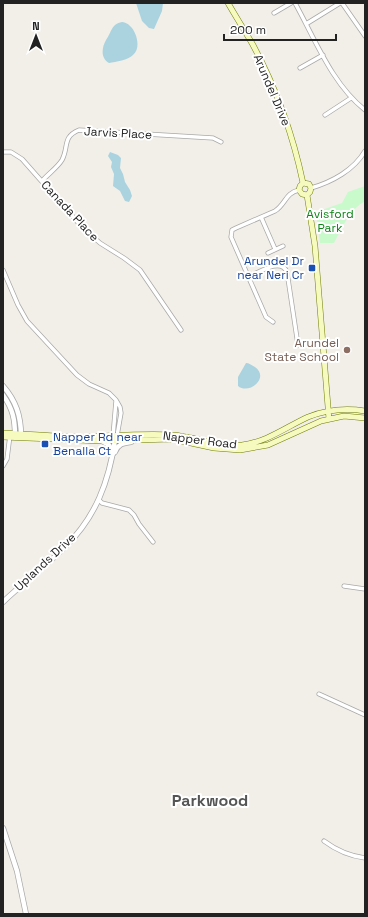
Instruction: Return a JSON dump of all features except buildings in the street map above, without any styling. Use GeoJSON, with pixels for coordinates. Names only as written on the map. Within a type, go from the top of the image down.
{"type":"FeatureCollection","features":[{"type":"Feature","properties":{"kind":"main road","name":"Arundel Drive"},"geometry":{"type":"LineString","coordinates":[[228,3],[252,44],[278,99],[292,139],[303,183]]}},
{"type":"Feature","properties":{"kind":"main road"},"geometry":{"type":"LineString","coordinates":[[307,195],[302,194],[299,190],[303,183],[310,184],[312,188],[307,195],[315,246],[328,419]]}},
{"type":"Feature","properties":{"kind":"main road","name":"Napper Road"},"geometry":{"type":"LineString","coordinates":[[3,438],[12,436],[115,437],[173,435],[222,445],[243,445],[261,441],[276,435],[309,417],[327,411],[349,409],[365,411]]}},
{"type":"Feature","properties":{"kind":"main road","name":"Napper Road"},"geometry":{"type":"LineString","coordinates":[[21,436],[102,441],[115,437],[172,439],[214,448],[240,450],[268,445],[314,423],[328,419],[344,416],[365,418]]}},
{"type":"Feature","properties":{"kind":"main road","name":"Napper Road"},"geometry":{"type":"LineString","coordinates":[[3,433],[12,436]]}},
{"type":"Feature","properties":{"kind":"street"},"geometry":{"type":"LineString","coordinates":[[274,13],[291,3]]}},
{"type":"Feature","properties":{"kind":"street"},"geometry":{"type":"LineString","coordinates":[[295,3],[341,86],[351,98],[365,110]]}},
{"type":"Feature","properties":{"kind":"street"},"geometry":{"type":"LineString","coordinates":[[306,24],[341,3],[365,36]]}},
{"type":"Feature","properties":{"kind":"street"},"geometry":{"type":"LineString","coordinates":[[300,68],[323,55]]}},
{"type":"Feature","properties":{"kind":"street"},"geometry":{"type":"LineString","coordinates":[[324,115],[351,98]]}},
{"type":"Feature","properties":{"kind":"street","name":"Jarvis Place"},"geometry":{"type":"LineString","coordinates":[[42,181],[62,160],[68,139],[72,133],[78,130],[213,138],[221,142]]}},
{"type":"Feature","properties":{"kind":"street"},"geometry":{"type":"LineString","coordinates":[[312,188],[332,181],[343,174],[365,151]]}},
{"type":"Feature","properties":{"kind":"street","name":"Canada Place"},"geometry":{"type":"LineString","coordinates":[[3,152],[12,152],[22,159],[82,227],[100,243],[140,270],[181,330]]}},
{"type":"Feature","properties":{"kind":"street"},"geometry":{"type":"LineString","coordinates":[[272,322],[266,317],[231,237],[231,233],[232,230],[280,208],[289,194],[299,190]]}},
{"type":"Feature","properties":{"kind":"street"},"geometry":{"type":"LineString","coordinates":[[261,217],[275,249]]}},
{"type":"Feature","properties":{"kind":"street"},"geometry":{"type":"LineString","coordinates":[[268,252],[283,246]]}},
{"type":"Feature","properties":{"kind":"street"},"geometry":{"type":"LineString","coordinates":[[248,277],[273,266],[281,266],[286,268],[288,272],[298,345]]}},
{"type":"Feature","properties":{"kind":"street"},"geometry":{"type":"LineString","coordinates":[[3,270],[18,305],[27,321],[76,375],[89,384],[109,393],[116,400],[115,437]]}},
{"type":"Feature","properties":{"kind":"street"},"geometry":{"type":"LineString","coordinates":[[3,386],[19,411],[21,436]]}},
{"type":"Feature","properties":{"kind":"street"},"geometry":{"type":"LineString","coordinates":[[3,395],[13,412],[15,419],[7,460],[3,466]]}},
{"type":"Feature","properties":{"kind":"street","name":"Uplands Drive"},"geometry":{"type":"LineString","coordinates":[[3,602],[66,547],[91,515],[99,500],[113,455],[115,437]]}},
{"type":"Feature","properties":{"kind":"street"},"geometry":{"type":"LineString","coordinates":[[113,455],[116,448],[123,443],[151,439]]}},
{"type":"Feature","properties":{"kind":"street"},"geometry":{"type":"LineString","coordinates":[[102,441],[111,448],[113,455]]}},
{"type":"Feature","properties":{"kind":"street"},"geometry":{"type":"LineString","coordinates":[[99,500],[102,503],[129,510],[153,542]]}},
{"type":"Feature","properties":{"kind":"street"},"geometry":{"type":"LineString","coordinates":[[344,586],[365,589]]}},
{"type":"Feature","properties":{"kind":"street"},"geometry":{"type":"LineString","coordinates":[[319,694],[365,715]]}},
{"type":"Feature","properties":{"kind":"street"},"geometry":{"type":"LineString","coordinates":[[3,828],[16,871],[26,914]]}},
{"type":"Feature","properties":{"kind":"street"},"geometry":{"type":"LineString","coordinates":[[324,841],[332,847],[355,857],[365,858]]}},
{"type":"Feature","properties":{"kind":"green space","name":"Avisford Park"},"geometry":{"type":"Polygon","coordinates":[[[365,186],[365,201],[350,214],[334,243],[320,243],[316,212],[342,203],[348,192],[365,186]]]}},
{"type":"Feature","properties":{"kind":"water"},"geometry":{"type":"Polygon","coordinates":[[[136,3],[163,3],[162,11],[154,29],[149,28],[142,21],[136,3]]]}},
{"type":"Feature","properties":{"kind":"water"},"geometry":{"type":"Polygon","coordinates":[[[122,22],[131,26],[134,31],[137,41],[136,51],[128,58],[109,63],[103,55],[104,46],[114,26],[122,22]]]}},
{"type":"Feature","properties":{"kind":"water"},"geometry":{"type":"Polygon","coordinates":[[[110,152],[121,158],[120,168],[132,196],[129,202],[125,201],[120,191],[113,186],[114,174],[111,167],[112,162],[108,156],[110,152]]]}},
{"type":"Feature","properties":{"kind":"water"},"geometry":{"type":"Polygon","coordinates":[[[246,363],[255,367],[259,371],[260,376],[259,380],[252,387],[243,388],[238,386],[238,377],[246,363]]]}},
{"type":"Feature","properties":{"kind":"place","name":"Arundel Dr near Neri Cr"},"geometry":{"type":"Point","coordinates":[312,268]}},
{"type":"Feature","properties":{"kind":"place","name":"Arundel State School"},"geometry":{"type":"Point","coordinates":[347,350]}},
{"type":"Feature","properties":{"kind":"place","name":"Napper Rd near Benalla Ct"},"geometry":{"type":"Point","coordinates":[45,444]}},
{"type":"Feature","properties":{"kind":"district","name":"Parkwood"},"geometry":{"type":"Point","coordinates":[210,800]}}]}
